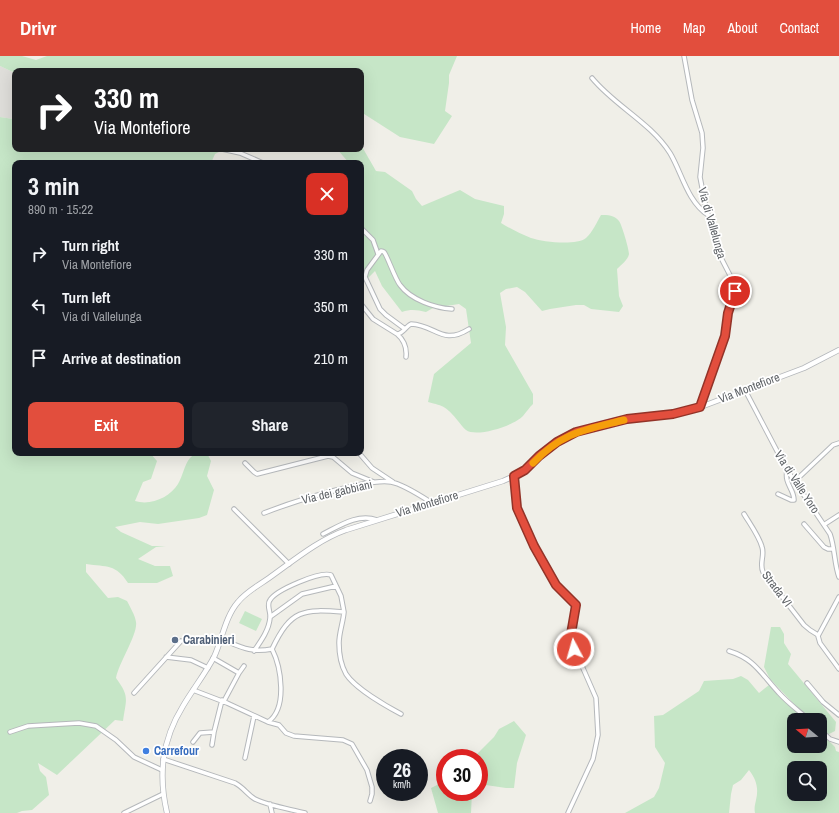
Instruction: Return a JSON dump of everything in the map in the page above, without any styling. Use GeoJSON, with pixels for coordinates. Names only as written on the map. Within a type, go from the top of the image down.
{"type":"FeatureCollection","features":[{"type":"Feature","properties":{"kind":"main road","name":"Via Montefiore"},"geometry":{"type":"LineString","coordinates":[[167,813],[163,794],[162,770],[163,758],[171,727],[208,668],[231,612],[238,601],[318,544],[337,533],[514,476],[525,470],[539,456],[557,442],[576,432],[627,419],[673,414],[700,407],[804,368],[839,350]]}},
{"type":"Feature","properties":{"kind":"street","name":"Via di Vallelunga"},"geometry":{"type":"LineString","coordinates":[[684,56],[692,100],[702,134],[703,145],[700,177],[708,215],[718,252],[732,278],[735,289],[728,313],[725,336],[700,407]]}},
{"type":"Feature","properties":{"kind":"street"},"geometry":{"type":"LineString","coordinates":[[592,78],[652,131],[662,142],[673,158],[695,202],[701,210],[708,215]]}},
{"type":"Feature","properties":{"kind":"street"},"geometry":{"type":"LineString","coordinates":[[233,152],[256,160]]}},
{"type":"Feature","properties":{"kind":"street"},"geometry":{"type":"LineString","coordinates":[[364,231],[373,240],[378,254]]}},
{"type":"Feature","properties":{"kind":"street"},"geometry":{"type":"LineString","coordinates":[[404,328],[380,309],[366,278],[366,271],[381,251],[384,252],[394,276],[406,291],[436,306],[452,309]]}},
{"type":"Feature","properties":{"kind":"street"},"geometry":{"type":"LineString","coordinates":[[364,308],[373,320],[402,338],[407,351],[406,357]]}},
{"type":"Feature","properties":{"kind":"street"},"geometry":{"type":"LineString","coordinates":[[396,334],[400,334],[404,328],[410,324],[424,326],[443,335],[452,336],[462,334],[469,329]]}},
{"type":"Feature","properties":{"kind":"street","name":"Via di Valle Yoro"},"geometry":{"type":"LineString","coordinates":[[745,390],[794,482],[825,524],[831,535],[834,558],[839,577]]}},
{"type":"Feature","properties":{"kind":"street"},"geometry":{"type":"LineString","coordinates":[[794,482],[833,445],[839,443]]}},
{"type":"Feature","properties":{"kind":"street"},"geometry":{"type":"LineString","coordinates":[[245,463],[257,474],[330,456],[356,475],[377,483]]}},
{"type":"Feature","properties":{"kind":"street"},"geometry":{"type":"LineString","coordinates":[[362,456],[372,468],[399,485]]}},
{"type":"Feature","properties":{"kind":"street"},"geometry":{"type":"LineString","coordinates":[[778,494],[794,500],[794,496],[787,480],[787,470]]}},
{"type":"Feature","properties":{"kind":"street"},"geometry":{"type":"LineString","coordinates":[[514,476],[517,508],[534,546],[556,585],[576,605],[572,631],[572,643],[594,691],[597,702],[598,731],[596,751],[568,813]]}},
{"type":"Feature","properties":{"kind":"street","name":"Via dei gabbiani"},"geometry":{"type":"LineString","coordinates":[[264,514],[299,500],[330,491],[390,482],[399,485],[432,503]]}},
{"type":"Feature","properties":{"kind":"street"},"geometry":{"type":"LineString","coordinates":[[234,509],[289,564]]}},
{"type":"Feature","properties":{"kind":"street","name":"Strada VI"},"geometry":{"type":"LineString","coordinates":[[744,514],[762,547],[763,553],[761,567],[763,572],[804,625],[818,635]]}},
{"type":"Feature","properties":{"kind":"street"},"geometry":{"type":"LineString","coordinates":[[825,524],[839,514]]}},
{"type":"Feature","properties":{"kind":"street"},"geometry":{"type":"LineString","coordinates":[[323,534],[359,518],[368,517],[377,520]]}},
{"type":"Feature","properties":{"kind":"street"},"geometry":{"type":"LineString","coordinates":[[804,524],[824,547],[828,549],[833,548]]}},
{"type":"Feature","properties":{"kind":"street"},"geometry":{"type":"LineString","coordinates":[[834,558],[839,567]]}},
{"type":"Feature","properties":{"kind":"street"},"geometry":{"type":"LineString","coordinates":[[254,651],[266,632],[270,617],[269,601],[290,585],[328,574],[331,576],[342,598],[344,612],[339,645],[341,659],[346,673],[353,682],[367,693],[401,714]]}},
{"type":"Feature","properties":{"kind":"street"},"geometry":{"type":"LineString","coordinates":[[270,617],[302,594],[336,586]]}},
{"type":"Feature","properties":{"kind":"street"},"geometry":{"type":"LineString","coordinates":[[839,597],[834,609],[818,635],[820,643],[839,669]]}},
{"type":"Feature","properties":{"kind":"street"},"geometry":{"type":"LineString","coordinates":[[221,639],[241,647],[254,651],[260,651],[272,648],[284,628],[298,614],[321,610],[344,612]]}},
{"type":"Feature","properties":{"kind":"street"},"geometry":{"type":"LineString","coordinates":[[134,693],[181,641]]}},
{"type":"Feature","properties":{"kind":"street"},"geometry":{"type":"LineString","coordinates":[[268,722],[273,718],[276,712],[281,689],[279,668],[272,648]]}},
{"type":"Feature","properties":{"kind":"street"},"geometry":{"type":"LineString","coordinates":[[729,651],[741,655],[752,662],[783,697],[802,713]]}},
{"type":"Feature","properties":{"kind":"street"},"geometry":{"type":"LineString","coordinates":[[166,657],[190,660],[208,668]]}},
{"type":"Feature","properties":{"kind":"street"},"geometry":{"type":"LineString","coordinates":[[213,658],[239,673]]}},
{"type":"Feature","properties":{"kind":"street"},"geometry":{"type":"LineString","coordinates":[[212,745],[214,732],[223,701],[244,666]]}},
{"type":"Feature","properties":{"kind":"street"},"geometry":{"type":"LineString","coordinates":[[807,683],[823,702],[839,715]]}},
{"type":"Feature","properties":{"kind":"street"},"geometry":{"type":"LineString","coordinates":[[193,690],[223,701],[268,722],[279,725],[286,733],[294,736],[350,742],[364,765],[370,780],[372,791],[370,802]]}},
{"type":"Feature","properties":{"kind":"street"},"geometry":{"type":"LineString","coordinates":[[245,758],[254,716]]}},
{"type":"Feature","properties":{"kind":"street"},"geometry":{"type":"LineString","coordinates":[[10,732],[28,726],[79,723],[92,725],[102,729],[134,757],[162,770]]}},
{"type":"Feature","properties":{"kind":"street"},"geometry":{"type":"LineString","coordinates":[[193,742],[200,733],[214,732]]}},
{"type":"Feature","properties":{"kind":"street"},"geometry":{"type":"LineString","coordinates":[[827,736],[839,742]]}},
{"type":"Feature","properties":{"kind":"street"},"geometry":{"type":"LineString","coordinates":[[163,758],[235,783],[244,788],[254,798],[270,804],[305,813]]}},
{"type":"Feature","properties":{"kind":"street"},"geometry":{"type":"LineString","coordinates":[[124,812],[163,794]]}},
{"type":"Feature","properties":{"kind":"street"},"geometry":{"type":"LineString","coordinates":[[270,804],[272,813]]}},
{"type":"Feature","properties":{"kind":"street"},"geometry":{"type":"LineString","coordinates":[[134,808],[137,813]]}},
{"type":"Feature","properties":{"kind":"shaded area"},"geometry":{"type":"Polygon","coordinates":[[[0,66],[12,72],[12,119],[0,117],[0,66]]]}},
{"type":"Feature","properties":{"kind":"green space"},"geometry":{"type":"Polygon","coordinates":[[[0,56],[22,56],[36,60],[47,56],[457,56],[449,75],[445,111],[452,116],[434,144],[400,137],[364,114],[364,68],[12,68],[12,72],[0,66],[0,56]]]}},
{"type":"Feature","properties":{"kind":"green space"},"geometry":{"type":"Polygon","coordinates":[[[0,117],[12,119],[12,152],[219,152],[215,154],[212,160],[12,160],[12,456],[153,456],[157,461],[151,479],[143,482],[135,501],[147,502],[160,499],[175,489],[186,464],[193,456],[208,456],[211,461],[207,476],[214,490],[207,515],[199,518],[158,524],[140,522],[115,527],[121,532],[152,546],[166,546],[156,547],[138,559],[155,566],[170,566],[173,576],[157,583],[128,583],[115,569],[105,566],[86,564],[86,572],[108,598],[118,597],[127,601],[136,622],[134,634],[116,678],[126,698],[123,721],[115,720],[57,775],[38,763],[40,771],[46,777],[49,795],[32,810],[17,813],[0,813],[0,117]]]}},
{"type":"Feature","properties":{"kind":"green space"},"geometry":{"type":"Polygon","coordinates":[[[364,150],[376,171],[385,172],[412,191],[422,206],[460,190],[475,199],[504,206],[504,214],[501,223],[531,238],[543,241],[567,243],[581,240],[588,236],[601,215],[613,216],[619,221],[622,227],[629,254],[626,260],[617,269],[619,296],[623,306],[619,312],[591,309],[584,305],[542,311],[525,292],[517,287],[506,289],[500,293],[506,327],[505,345],[533,394],[533,404],[519,420],[512,423],[487,431],[471,432],[466,430],[445,408],[428,402],[434,374],[471,343],[466,309],[459,304],[433,308],[426,312],[408,310],[402,312],[382,286],[375,271],[364,282],[364,160],[346,160],[340,152],[364,152],[364,150]]]}},
{"type":"Feature","properties":{"kind":"green space"},"geometry":{"type":"Polygon","coordinates":[[[245,611],[262,619],[256,631],[239,623],[245,611]]]}},
{"type":"Feature","properties":{"kind":"green space"},"geometry":{"type":"Polygon","coordinates":[[[771,627],[780,627],[784,634],[784,643],[791,654],[788,664],[836,722],[835,731],[827,735],[827,713],[804,713],[770,679],[764,667],[771,627]]]}},
{"type":"Feature","properties":{"kind":"green space"},"geometry":{"type":"Polygon","coordinates":[[[741,676],[748,680],[759,693],[769,685],[799,713],[787,713],[787,753],[827,753],[827,739],[835,747],[836,751],[839,752],[839,813],[755,813],[757,788],[755,780],[749,770],[741,780],[733,785],[729,813],[625,813],[654,797],[659,788],[665,763],[655,747],[654,716],[663,715],[699,691],[704,681],[733,679],[741,676]]]}},
{"type":"Feature","properties":{"kind":"green space"},"geometry":{"type":"Polygon","coordinates":[[[514,721],[526,735],[517,763],[514,788],[488,785],[488,749],[482,749],[494,737],[499,729],[514,721]]]}},
{"type":"Feature","properties":{"kind":"green space"},"geometry":{"type":"Polygon","coordinates":[[[436,786],[436,801],[472,801],[471,813],[438,813],[431,788],[436,786]]]}},
{"type":"Feature","properties":{"kind":"slow traffic"},"geometry":{"type":"LineString","coordinates":[[533,463],[551,446],[570,434],[624,420]]}},
{"type":"Feature","properties":{"kind":"place","name":"Carabinieri"},"geometry":{"type":"Point","coordinates":[175,640]}},
{"type":"Feature","properties":{"kind":"place","name":"Carrefour"},"geometry":{"type":"Point","coordinates":[146,751]}},
{"type":"Feature","properties":{"kind":"route"},"geometry":{"type":"LineString","coordinates":[[574,649],[571,634],[576,605],[556,585],[534,546],[517,508],[514,476],[525,470],[548,448],[576,432],[627,419],[673,414],[700,407],[725,336],[728,313],[735,291]]}}]}
